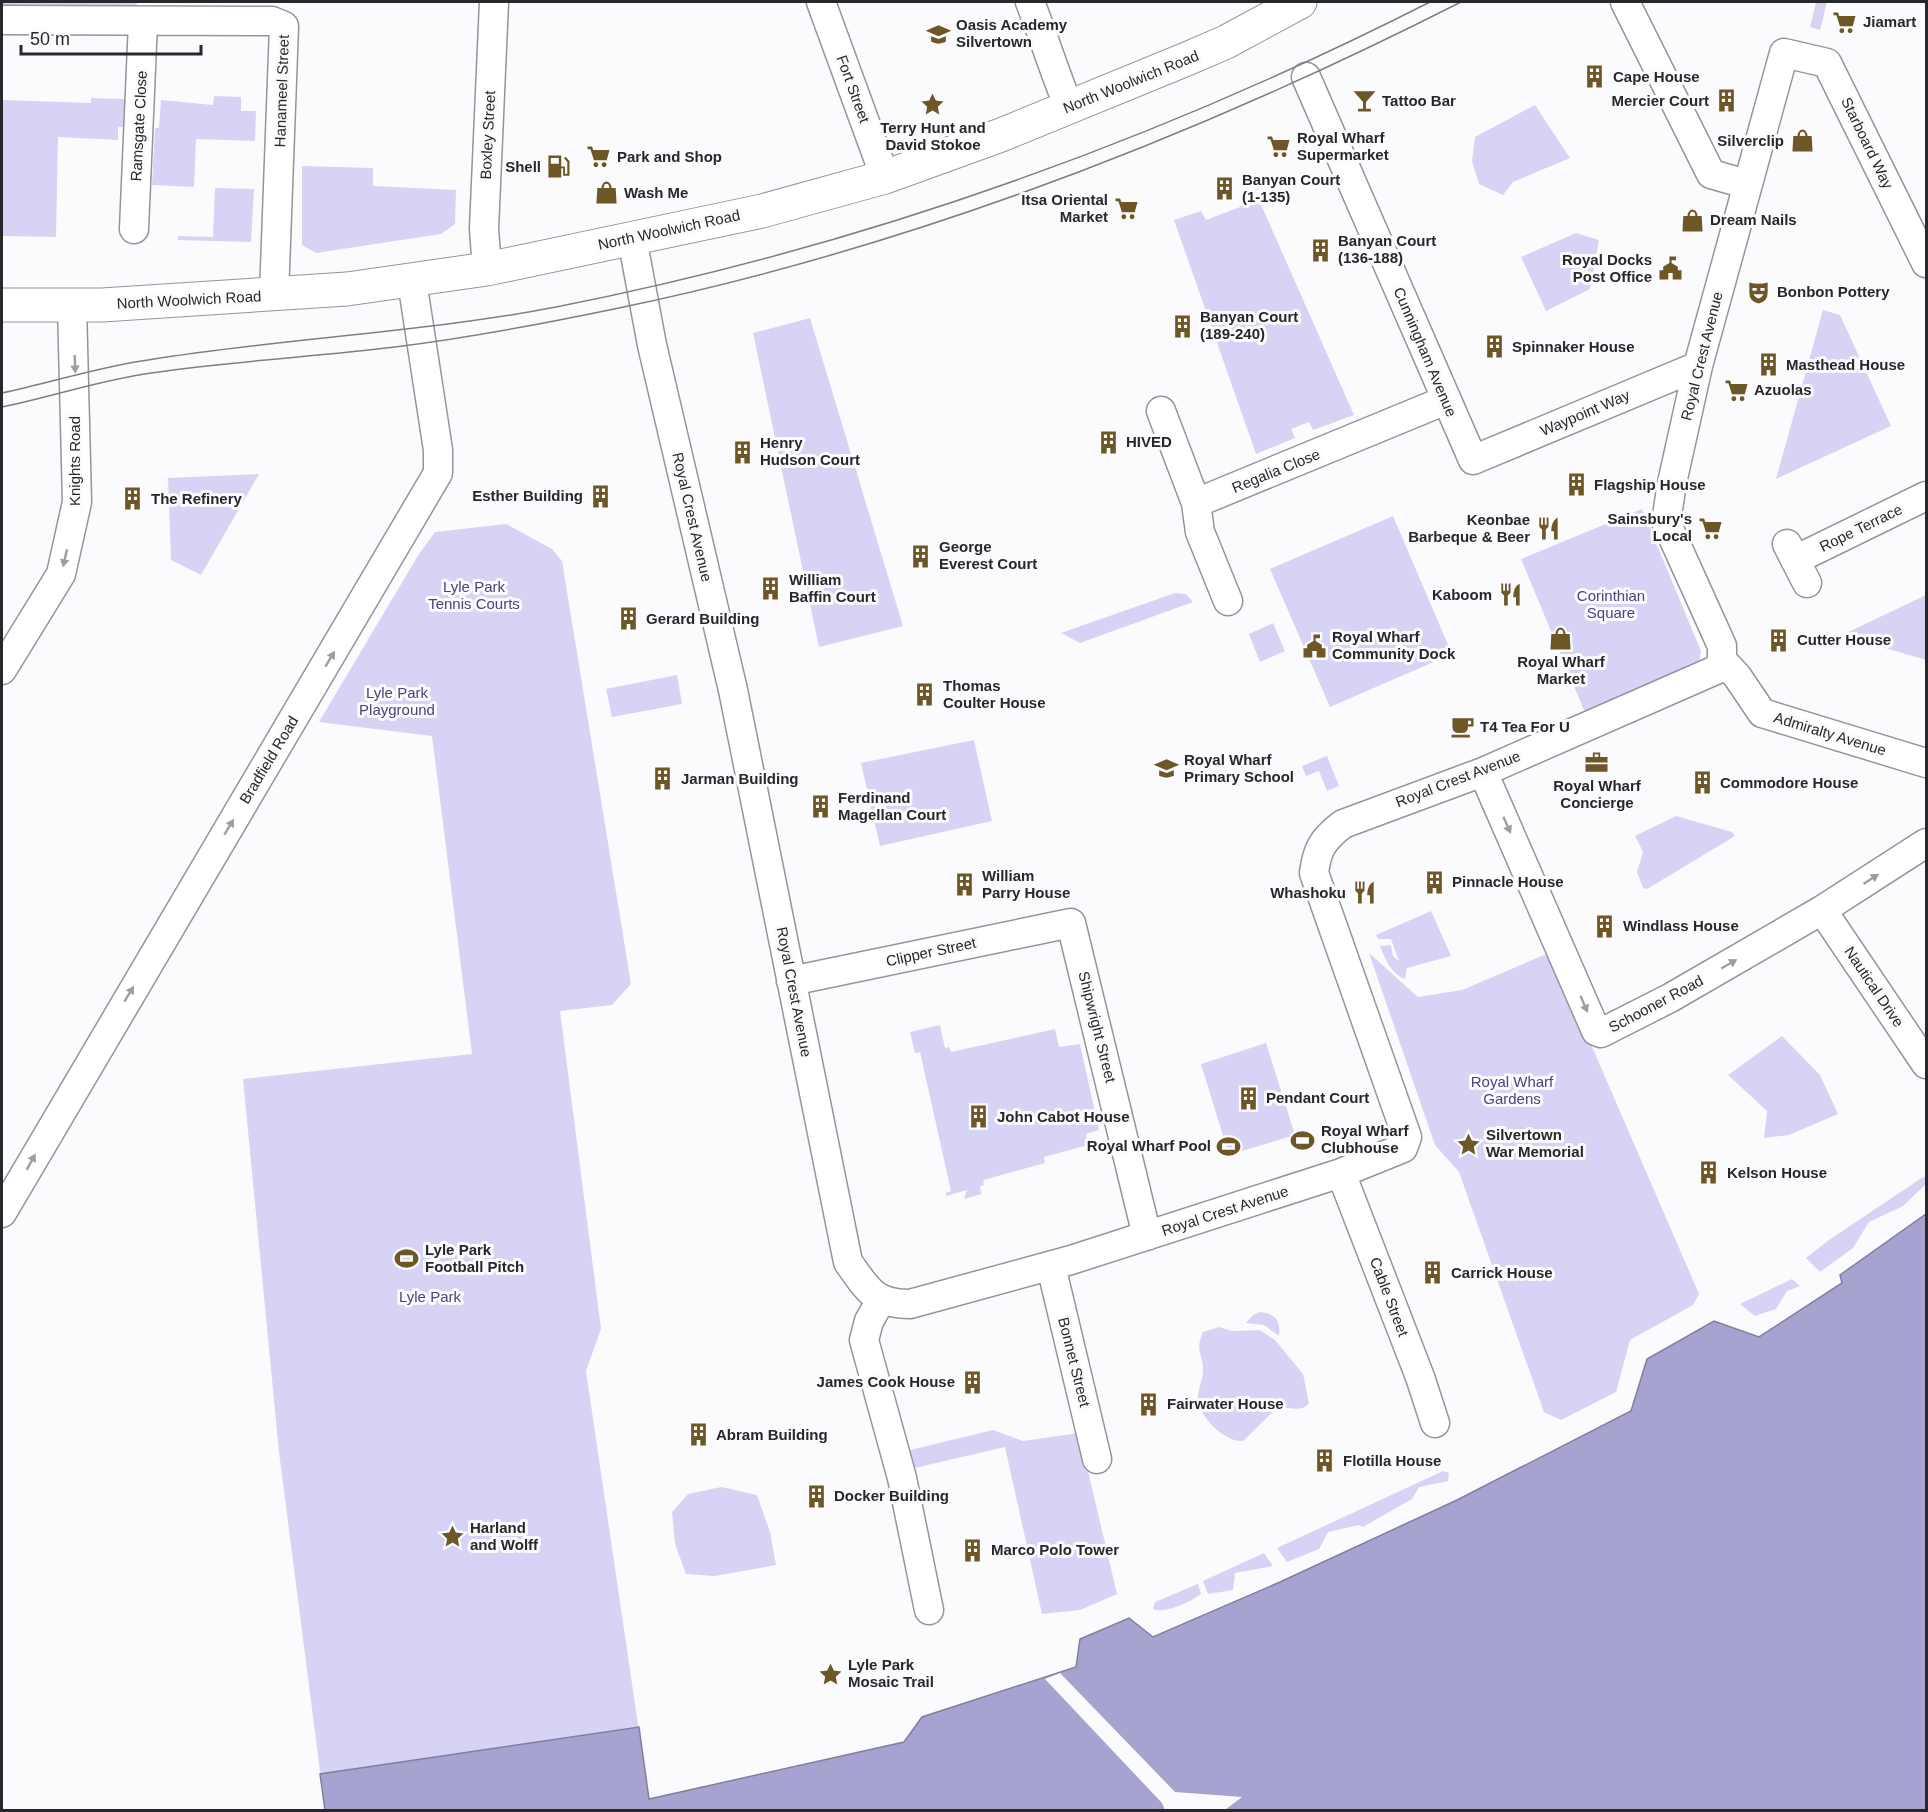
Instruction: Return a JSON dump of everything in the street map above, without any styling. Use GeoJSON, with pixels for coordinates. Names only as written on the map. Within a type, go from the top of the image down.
{"type":"FeatureCollection","features":[{"type":"Feature","properties":{"kind":"main road","name":"North Woolwich Road"},"geometry":{"type":"LineString","coordinates":[[2,305],[72,306],[274,295],[412,281],[487,269],[762,211],[885,177],[1000,135],[1226,42],[1300,2]]}},
{"type":"Feature","properties":{"kind":"street","name":"Boxley Street"},"geometry":{"type":"LineString","coordinates":[[487,269],[483,230],[494,2]]}},
{"type":"Feature","properties":{"kind":"street","name":"Fort Street"},"geometry":{"type":"LineString","coordinates":[[821,2],[885,177]]}},
{"type":"Feature","properties":{"kind":"street"},"geometry":{"type":"LineString","coordinates":[[1030,2],[1044,38],[1046,52],[1069,107]]}},
{"type":"Feature","properties":{"kind":"street"},"geometry":{"type":"LineString","coordinates":[[1625,2],[1710,174],[1746,183]]}},
{"type":"Feature","properties":{"kind":"street","name":"Hanameel Street"},"geometry":{"type":"LineString","coordinates":[[2,20],[272,21],[284,26],[274,295]]}},
{"type":"Feature","properties":{"kind":"street","name":"Ramsgate Close"},"geometry":{"type":"LineString","coordinates":[[134,229],[143,22]]}},
{"type":"Feature","properties":{"kind":"street","name":"Royal Crest Avenue"},"geometry":{"type":"LineString","coordinates":[[632,238],[652,345],[733,690],[848,1262],[862,1281],[880,1299],[889,1304],[910,1304],[1051,1266],[1147,1236],[1341,1173],[1396,1152],[1406,1144],[1407,1137],[1314,873],[1317,850],[1326,837],[1343,824],[1483,771],[1718,669],[1722,660],[1722,646],[1666,522],[1671,483],[1698,366],[1746,183],[1784,53]]}},
{"type":"Feature","properties":{"kind":"street","name":"Starboard Way"},"geometry":{"type":"LineString","coordinates":[[1784,53],[1827,63],[1926,263]]}},
{"type":"Feature","properties":{"kind":"street","name":"Cunningham Avenue"},"geometry":{"type":"LineString","coordinates":[[1306,77],[1473,460]]}},
{"type":"Feature","properties":{"kind":"street","name":"Bradfield Road"},"geometry":{"type":"LineString","coordinates":[[2,1213],[438,473],[438,450],[412,281]]}},
{"type":"Feature","properties":{"kind":"street","name":"Knights Road"},"geometry":{"type":"LineString","coordinates":[[2,670],[61,574],[77,502],[72,306]]}},
{"type":"Feature","properties":{"kind":"street","name":"Waypoint Way"},"geometry":{"type":"LineString","coordinates":[[1473,460],[1698,366]]}},
{"type":"Feature","properties":{"kind":"street","name":"Regalia Close"},"geometry":{"type":"LineString","coordinates":[[1196,503],[1446,400]]}},
{"type":"Feature","properties":{"kind":"street"},"geometry":{"type":"LineString","coordinates":[[1161,411],[1196,503],[1200,532],[1228,601]]}},
{"type":"Feature","properties":{"kind":"street","name":"Rope Terrace"},"geometry":{"type":"LineString","coordinates":[[1796,562],[1926,496]]}},
{"type":"Feature","properties":{"kind":"street","name":"Admiralty Avenue"},"geometry":{"type":"LineString","coordinates":[[1722,660],[1737,676],[1762,713],[1926,763]]}},
{"type":"Feature","properties":{"kind":"street","name":"Schooner Road"},"geometry":{"type":"LineString","coordinates":[[1483,771],[1596,1031],[1607,1032],[1623,1024],[1822,910],[1926,843]]}},
{"type":"Feature","properties":{"kind":"street","name":"Nautical Drive"},"geometry":{"type":"LineString","coordinates":[[1822,910],[1926,1064]]}},
{"type":"Feature","properties":{"kind":"street","name":"Clipper Street"},"geometry":{"type":"LineString","coordinates":[[791,981],[1071,923]]}},
{"type":"Feature","properties":{"kind":"street","name":"Shipwright Street"},"geometry":{"type":"LineString","coordinates":[[1071,923],[1147,1236]]}},
{"type":"Feature","properties":{"kind":"street","name":"Cable Street"},"geometry":{"type":"LineString","coordinates":[[1341,1173],[1420,1377],[1435,1423]]}},
{"type":"Feature","properties":{"kind":"street","name":"Bonnet Street"},"geometry":{"type":"LineString","coordinates":[[1051,1266],[1097,1459]]}},
{"type":"Feature","properties":{"kind":"street"},"geometry":{"type":"LineString","coordinates":[[880,1299],[869,1321],[864,1340],[902,1478],[929,1610]]}},
{"type":"Feature","properties":{"kind":"green space"},"geometry":{"type":"Polygon","coordinates":[[[2,2],[140,2],[133,6],[2,5],[2,2]]]}},
{"type":"Feature","properties":{"kind":"green space"},"geometry":{"type":"Polygon","coordinates":[[[1816,2],[1827,2],[1820,30],[1810,27],[1816,2]]]}},
{"type":"Feature","properties":{"kind":"green space"},"geometry":{"type":"Polygon","coordinates":[[[214,96],[241,97],[241,111],[256,111],[255,141],[196,139],[194,187],[152,185],[155,128],[159,128],[161,100],[213,105],[214,96]]]}},
{"type":"Feature","properties":{"kind":"green space"},"geometry":{"type":"Polygon","coordinates":[[[91,98],[124,99],[124,127],[118,127],[118,140],[58,137],[56,237],[2,236],[2,100],[91,103],[91,98]]]}},
{"type":"Feature","properties":{"kind":"green space"},"geometry":{"type":"Polygon","coordinates":[[[1535,105],[1570,158],[1513,182],[1503,195],[1479,184],[1472,161],[1475,137],[1535,105]]]}},
{"type":"Feature","properties":{"kind":"green space"},"geometry":{"type":"Polygon","coordinates":[[[302,166],[373,168],[373,186],[456,190],[455,224],[441,234],[316,253],[302,245],[302,166]]]}},
{"type":"Feature","properties":{"kind":"green space"},"geometry":{"type":"Polygon","coordinates":[[[1262,187],[1255,191],[1354,415],[1313,430],[1309,422],[1291,429],[1295,438],[1256,454],[1174,220],[1201,211],[1206,220],[1248,204],[1244,194],[1262,187]]]}},
{"type":"Feature","properties":{"kind":"green space"},"geometry":{"type":"Polygon","coordinates":[[[215,188],[254,189],[251,242],[178,240],[178,236],[213,237],[215,188]]]}},
{"type":"Feature","properties":{"kind":"green space"},"geometry":{"type":"Polygon","coordinates":[[[1576,233],[1599,240],[1590,289],[1546,311],[1521,257],[1576,233]]]}},
{"type":"Feature","properties":{"kind":"green space"},"geometry":{"type":"Polygon","coordinates":[[[1823,310],[1840,315],[1891,426],[1776,479],[1823,310]]]}},
{"type":"Feature","properties":{"kind":"green space"},"geometry":{"type":"Polygon","coordinates":[[[810,318],[903,626],[819,647],[753,333],[810,318]]]}},
{"type":"Feature","properties":{"kind":"green space"},"geometry":{"type":"Polygon","coordinates":[[[259,474],[201,575],[171,560],[168,478],[259,474]]]}},
{"type":"Feature","properties":{"kind":"green space","name":"Corinthian Square"},"geometry":{"type":"Polygon","coordinates":[[[1642,509],[1701,651],[1699,662],[1586,715],[1521,559],[1642,509]]]}},
{"type":"Feature","properties":{"kind":"green space"},"geometry":{"type":"Polygon","coordinates":[[[1393,516],[1452,654],[1330,707],[1270,569],[1393,516]]]}},
{"type":"Feature","properties":{"kind":"green space"},"geometry":{"type":"Polygon","coordinates":[[[506,524],[552,549],[562,561],[631,984],[612,1005],[560,1011],[601,1329],[586,1371],[649,1799],[891,1747],[904,1742],[922,1717],[1076,1667],[1080,1639],[1129,1618],[1153,1637],[1280,1582],[1457,1500],[1631,1411],[1647,1359],[1714,1321],[1759,1337],[1842,1283],[1840,1275],[1926,1214],[1419,1810],[325,1810],[279,1452],[243,1079],[472,1054],[432,736],[319,722],[419,554],[435,532],[506,524]]]}},
{"type":"Feature","properties":{"kind":"green space"},"geometry":{"type":"Polygon","coordinates":[[[1175,593],[1186,594],[1193,602],[1080,643],[1061,633],[1175,593]]]}},
{"type":"Feature","properties":{"kind":"green space"},"geometry":{"type":"Polygon","coordinates":[[[1926,595],[1926,660],[1842,635],[1926,595]]]}},
{"type":"Feature","properties":{"kind":"green space"},"geometry":{"type":"Polygon","coordinates":[[[1273,623],[1285,651],[1260,662],[1249,634],[1273,623]]]}},
{"type":"Feature","properties":{"kind":"green space"},"geometry":{"type":"Polygon","coordinates":[[[677,675],[682,704],[612,717],[606,689],[677,675]]]}},
{"type":"Feature","properties":{"kind":"green space"},"geometry":{"type":"Polygon","coordinates":[[[974,740],[992,821],[880,846],[861,763],[974,740]]]}},
{"type":"Feature","properties":{"kind":"green space"},"geometry":{"type":"Polygon","coordinates":[[[1327,756],[1339,786],[1327,791],[1319,771],[1306,776],[1302,766],[1327,756]]]}},
{"type":"Feature","properties":{"kind":"green space"},"geometry":{"type":"Polygon","coordinates":[[[1676,816],[1732,832],[1735,836],[1647,889],[1643,888],[1637,872],[1643,852],[1635,836],[1676,816]]]}},
{"type":"Feature","properties":{"kind":"green space"},"geometry":{"type":"Polygon","coordinates":[[[1431,911],[1451,956],[1407,968],[1405,979],[1392,970],[1380,946],[1391,945],[1393,956],[1399,961],[1391,939],[1378,939],[1376,935],[1431,911]]]}},
{"type":"Feature","properties":{"kind":"green space","name":"Royal Wharf Gardens"},"geometry":{"type":"Polygon","coordinates":[[[1551,952],[1699,1294],[1693,1305],[1630,1340],[1616,1392],[1561,1420],[1544,1412],[1459,1172],[1435,1145],[1369,953],[1418,997],[1462,990],[1551,952]]]}},
{"type":"Feature","properties":{"kind":"green space"},"geometry":{"type":"Polygon","coordinates":[[[940,1025],[945,1048],[949,1047],[951,1052],[1055,1029],[1059,1047],[1080,1044],[1099,1130],[1086,1134],[1088,1145],[1044,1157],[1045,1163],[983,1180],[984,1185],[980,1186],[981,1194],[964,1199],[967,1190],[946,1196],[946,1193],[951,1191],[920,1052],[915,1053],[910,1032],[940,1025]]]}},
{"type":"Feature","properties":{"kind":"green space"},"geometry":{"type":"Polygon","coordinates":[[[1782,1036],[1820,1075],[1838,1114],[1789,1135],[1764,1138],[1767,1111],[1728,1075],[1782,1036]]]}},
{"type":"Feature","properties":{"kind":"green space"},"geometry":{"type":"Polygon","coordinates":[[[1266,1043],[1295,1135],[1229,1155],[1201,1064],[1266,1043]]]}},
{"type":"Feature","properties":{"kind":"green space"},"geometry":{"type":"Polygon","coordinates":[[[1923,1177],[1926,1178],[1926,1184],[1903,1206],[1869,1222],[1853,1248],[1820,1272],[1806,1258],[1829,1240],[1923,1177]]]}},
{"type":"Feature","properties":{"kind":"green space"},"geometry":{"type":"Polygon","coordinates":[[[1792,1279],[1800,1286],[1787,1291],[1776,1309],[1755,1316],[1740,1304],[1792,1279]]]}},
{"type":"Feature","properties":{"kind":"green space"},"geometry":{"type":"Polygon","coordinates":[[[1260,1312],[1270,1314],[1276,1319],[1279,1336],[1264,1325],[1246,1323],[1253,1315],[1260,1312]]]}},
{"type":"Feature","properties":{"kind":"green space"},"geometry":{"type":"Polygon","coordinates":[[[1219,1327],[1232,1331],[1260,1330],[1275,1340],[1303,1374],[1309,1403],[1299,1409],[1278,1407],[1243,1441],[1229,1438],[1214,1428],[1203,1414],[1198,1400],[1203,1372],[1199,1347],[1203,1332],[1219,1327]]]}},
{"type":"Feature","properties":{"kind":"green space"},"geometry":{"type":"Polygon","coordinates":[[[993,1430],[1023,1441],[1079,1433],[1117,1594],[1080,1610],[1042,1614],[1005,1447],[910,1469],[906,1451],[993,1430]]]}},
{"type":"Feature","properties":{"kind":"green space"},"geometry":{"type":"Polygon","coordinates":[[[1443,1471],[1449,1473],[1448,1481],[1419,1487],[1412,1499],[1363,1527],[1359,1525],[1328,1532],[1319,1549],[1287,1562],[1277,1548],[1443,1471]]]}},
{"type":"Feature","properties":{"kind":"green space"},"geometry":{"type":"Polygon","coordinates":[[[721,1487],[757,1495],[770,1532],[776,1565],[715,1576],[686,1574],[675,1544],[672,1512],[688,1494],[721,1487]]]}},
{"type":"Feature","properties":{"kind":"green space"},"geometry":{"type":"Polygon","coordinates":[[[1264,1553],[1273,1566],[1235,1573],[1233,1590],[1208,1594],[1203,1581],[1264,1553]]]}},
{"type":"Feature","properties":{"kind":"green space"},"geometry":{"type":"Polygon","coordinates":[[[1198,1584],[1201,1594],[1191,1600],[1171,1609],[1153,1609],[1155,1602],[1198,1584]]]}},
{"type":"Feature","properties":{"kind":"shaded area"},"geometry":{"type":"Polygon","coordinates":[[[1926,1214],[1926,1810],[325,1810],[320,1774],[639,1727],[649,1799],[904,1742],[922,1717],[1076,1667],[1080,1639],[1129,1618],[1153,1637],[1280,1582],[1457,1500],[1631,1411],[1647,1359],[1714,1321],[1759,1337],[1842,1283],[1840,1275],[1926,1214]]]}},
{"type":"Feature","properties":{"kind":"pier"},"geometry":{"type":"Polygon","coordinates":[[[1060,1673],[1175,1792],[1242,1797],[1225,1810],[1165,1810],[1162,1803],[1045,1679],[1060,1673]]]}},
{"type":"Feature","properties":{"kind":"tram line"},"geometry":{"type":"LineString","coordinates":[[2,393],[111,367],[199,352],[454,323],[556,307],[782,254],[894,221],[1113,144],[1326,53],[1430,2]]}},
{"type":"Feature","properties":{"kind":"tram line"},"geometry":{"type":"LineString","coordinates":[[2,407],[151,373],[395,347],[532,325],[724,284],[834,254],[941,221],[1048,184],[1153,143],[1360,52],[1461,2]]}},
{"type":"Feature","properties":{"kind":"place","name":"Jiamart"},"geometry":{"type":"Point","coordinates":[1845,22]}},
{"type":"Feature","properties":{"kind":"place","name":"Oasis Academy Silvertown"},"geometry":{"type":"Point","coordinates":[938,34]}},
{"type":"Feature","properties":{"kind":"place","name":"Cape House"},"geometry":{"type":"Point","coordinates":[1595,77]}},
{"type":"Feature","properties":{"kind":"place","name":"Tattoo Bar"},"geometry":{"type":"Point","coordinates":[1364,101]}},
{"type":"Feature","properties":{"kind":"place","name":"Mercier Court"},"geometry":{"type":"Point","coordinates":[1727,101]}},
{"type":"Feature","properties":{"kind":"place","name":"Terry Hunt and David Stokoe"},"geometry":{"type":"Point","coordinates":[933,104]}},
{"type":"Feature","properties":{"kind":"place","name":"Silverclip"},"geometry":{"type":"Point","coordinates":[1802,141]}},
{"type":"Feature","properties":{"kind":"place","name":"Royal Wharf Supermarket"},"geometry":{"type":"Point","coordinates":[1279,147]}},
{"type":"Feature","properties":{"kind":"place","name":"Park and Shop"},"geometry":{"type":"Point","coordinates":[599,157]}},
{"type":"Feature","properties":{"kind":"place","name":"Shell"},"geometry":{"type":"Point","coordinates":[559,167]}},
{"type":"Feature","properties":{"kind":"place","name":"Banyan Court (1-135)"},"geometry":{"type":"Point","coordinates":[1224,189]}},
{"type":"Feature","properties":{"kind":"place","name":"Wash Me"},"geometry":{"type":"Point","coordinates":[606,193]}},
{"type":"Feature","properties":{"kind":"place","name":"Itsa Oriental Market"},"geometry":{"type":"Point","coordinates":[1126,209]}},
{"type":"Feature","properties":{"kind":"place","name":"Dream Nails"},"geometry":{"type":"Point","coordinates":[1692,220]}},
{"type":"Feature","properties":{"kind":"place","name":"Banyan Court (136-188)"},"geometry":{"type":"Point","coordinates":[1320,250]}},
{"type":"Feature","properties":{"kind":"place","name":"Royal Docks Post Office"},"geometry":{"type":"Point","coordinates":[1670,269]}},
{"type":"Feature","properties":{"kind":"place","name":"Bonbon Pottery"},"geometry":{"type":"Point","coordinates":[1759,292]}},
{"type":"Feature","properties":{"kind":"place","name":"Banyan Court (189-240)"},"geometry":{"type":"Point","coordinates":[1182,326]}},
{"type":"Feature","properties":{"kind":"place","name":"Spinnaker House"},"geometry":{"type":"Point","coordinates":[1494,347]}},
{"type":"Feature","properties":{"kind":"place","name":"Masthead House"},"geometry":{"type":"Point","coordinates":[1768,365]}},
{"type":"Feature","properties":{"kind":"place","name":"Azuolas"},"geometry":{"type":"Point","coordinates":[1736,390]}},
{"type":"Feature","properties":{"kind":"place","name":"HIVED"},"geometry":{"type":"Point","coordinates":[1108,442]}},
{"type":"Feature","properties":{"kind":"place","name":"Henry Hudson Court"},"geometry":{"type":"Point","coordinates":[742,452]}},
{"type":"Feature","properties":{"kind":"place","name":"Flagship House"},"geometry":{"type":"Point","coordinates":[1576,485]}},
{"type":"Feature","properties":{"kind":"place","name":"Esther Building"},"geometry":{"type":"Point","coordinates":[601,496]}},
{"type":"Feature","properties":{"kind":"place","name":"The Refinery"},"geometry":{"type":"Point","coordinates":[133,499]}},
{"type":"Feature","properties":{"kind":"place","name":"Sainsbury's Local"},"geometry":{"type":"Point","coordinates":[1710,528]}},
{"type":"Feature","properties":{"kind":"place","name":"Keonbae Barbeque & Beer"},"geometry":{"type":"Point","coordinates":[1548,529]}},
{"type":"Feature","properties":{"kind":"place","name":"George Everest Court"},"geometry":{"type":"Point","coordinates":[921,556]}},
{"type":"Feature","properties":{"kind":"place","name":"William Baffin Court"},"geometry":{"type":"Point","coordinates":[771,589]}},
{"type":"Feature","properties":{"kind":"place","name":"Kaboom"},"geometry":{"type":"Point","coordinates":[1510,595]}},
{"type":"Feature","properties":{"kind":"place","name":"Gerard Building"},"geometry":{"type":"Point","coordinates":[628,619]}},
{"type":"Feature","properties":{"kind":"place","name":"Royal Wharf Market"},"geometry":{"type":"Point","coordinates":[1561,638]}},
{"type":"Feature","properties":{"kind":"place","name":"Cutter House"},"geometry":{"type":"Point","coordinates":[1779,640]}},
{"type":"Feature","properties":{"kind":"place","name":"Royal Wharf Community Dock"},"geometry":{"type":"Point","coordinates":[1314,646]}},
{"type":"Feature","properties":{"kind":"place","name":"Thomas Coulter House"},"geometry":{"type":"Point","coordinates":[925,695]}},
{"type":"Feature","properties":{"kind":"place","name":"T4 Tea For U"},"geometry":{"type":"Point","coordinates":[1462,727]}},
{"type":"Feature","properties":{"kind":"place","name":"Royal Wharf Concierge"},"geometry":{"type":"Point","coordinates":[1597,762]}},
{"type":"Feature","properties":{"kind":"place","name":"Royal Wharf Primary School"},"geometry":{"type":"Point","coordinates":[1166,769]}},
{"type":"Feature","properties":{"kind":"place","name":"Jarman Building"},"geometry":{"type":"Point","coordinates":[663,779]}},
{"type":"Feature","properties":{"kind":"place","name":"Commodore House"},"geometry":{"type":"Point","coordinates":[1702,783]}},
{"type":"Feature","properties":{"kind":"place","name":"Ferdinand Magellan Court"},"geometry":{"type":"Point","coordinates":[820,807]}},
{"type":"Feature","properties":{"kind":"place","name":"Pinnacle House"},"geometry":{"type":"Point","coordinates":[1434,882]}},
{"type":"Feature","properties":{"kind":"place","name":"William Parry House"},"geometry":{"type":"Point","coordinates":[964,885]}},
{"type":"Feature","properties":{"kind":"place","name":"Whashoku"},"geometry":{"type":"Point","coordinates":[1364,893]}},
{"type":"Feature","properties":{"kind":"place","name":"Windlass House"},"geometry":{"type":"Point","coordinates":[1605,926]}},
{"type":"Feature","properties":{"kind":"place","name":"Pendant Court"},"geometry":{"type":"Point","coordinates":[1248,1098]}},
{"type":"Feature","properties":{"kind":"place","name":"John Cabot House"},"geometry":{"type":"Point","coordinates":[979,1117]}},
{"type":"Feature","properties":{"kind":"place","name":"Royal Wharf Clubhouse"},"geometry":{"type":"Point","coordinates":[1303,1140]}},
{"type":"Feature","properties":{"kind":"place","name":"Silvertown War Memorial"},"geometry":{"type":"Point","coordinates":[1468,1144]}},
{"type":"Feature","properties":{"kind":"place","name":"Royal Wharf Pool"},"geometry":{"type":"Point","coordinates":[1229,1146]}},
{"type":"Feature","properties":{"kind":"place","name":"Kelson House"},"geometry":{"type":"Point","coordinates":[1709,1173]}},
{"type":"Feature","properties":{"kind":"place","name":"Lyle Park Football Pitch"},"geometry":{"type":"Point","coordinates":[407,1259]}},
{"type":"Feature","properties":{"kind":"place","name":"Carrick House"},"geometry":{"type":"Point","coordinates":[1433,1273]}},
{"type":"Feature","properties":{"kind":"place","name":"James Cook House"},"geometry":{"type":"Point","coordinates":[973,1382]}},
{"type":"Feature","properties":{"kind":"place","name":"Fairwater House"},"geometry":{"type":"Point","coordinates":[1149,1404]}},
{"type":"Feature","properties":{"kind":"place","name":"Abram Building"},"geometry":{"type":"Point","coordinates":[698,1435]}},
{"type":"Feature","properties":{"kind":"place","name":"Flotilla House"},"geometry":{"type":"Point","coordinates":[1325,1461]}},
{"type":"Feature","properties":{"kind":"place","name":"Docker Building"},"geometry":{"type":"Point","coordinates":[816,1496]}},
{"type":"Feature","properties":{"kind":"place","name":"Harland and Wolff"},"geometry":{"type":"Point","coordinates":[452,1537]}},
{"type":"Feature","properties":{"kind":"place","name":"Marco Polo Tower"},"geometry":{"type":"Point","coordinates":[973,1550]}},
{"type":"Feature","properties":{"kind":"place","name":"Lyle Park Mosaic Trail"},"geometry":{"type":"Point","coordinates":[830,1674]}},
{"type":"Feature","properties":{"kind":"park label","name":"Lyle Park Tennis Courts"},"geometry":{"type":"Point","coordinates":[474,596]}},
{"type":"Feature","properties":{"kind":"park label","name":"Lyle Park Playground"},"geometry":{"type":"Point","coordinates":[397,702]}},
{"type":"Feature","properties":{"kind":"park label","name":"Lyle Park"},"geometry":{"type":"Point","coordinates":[430,1297]}}]}
